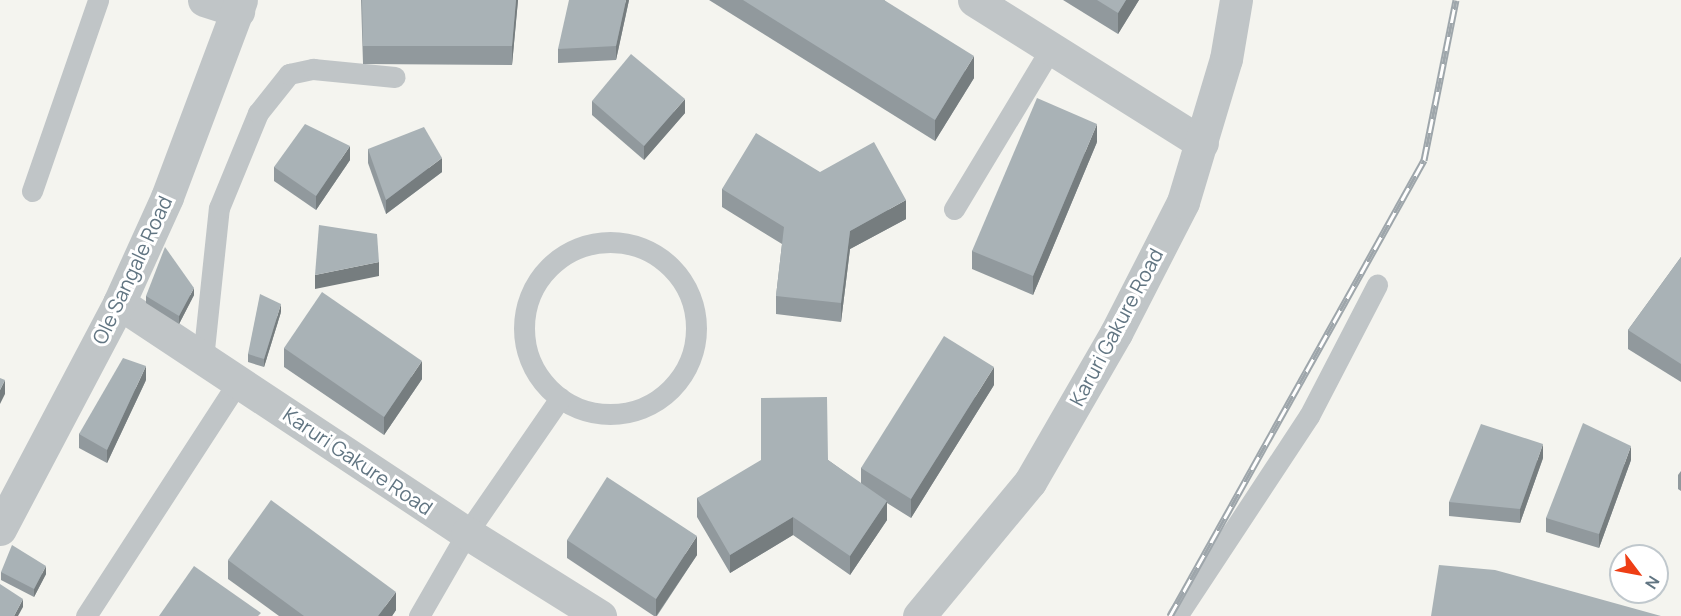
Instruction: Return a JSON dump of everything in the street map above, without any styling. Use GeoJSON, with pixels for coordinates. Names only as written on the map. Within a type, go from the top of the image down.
{"type":"FeatureCollection","features":[{"type":"Feature","properties":{"kind":"street"},"geometry":{"type":"LineString","coordinates":[[204,0],[239,6]]}},
{"type":"Feature","properties":{"kind":"street"},"geometry":{"type":"LineString","coordinates":[[974,0],[1202,143]]}},
{"type":"Feature","properties":{"kind":"street","name":"Karuri Gakure Road"},"geometry":{"type":"LineString","coordinates":[[919,616],[1030,482],[1116,333],[1183,202],[1226,59],[1236,0]]}},
{"type":"Feature","properties":{"kind":"street","name":"Ole Sangale Road"},"geometry":{"type":"LineString","coordinates":[[0,529],[119,303],[167,197],[239,6]]}},
{"type":"Feature","properties":{"kind":"street","name":"Karuri Gakure Road"},"geometry":{"type":"LineString","coordinates":[[119,303],[467,533],[600,616]]}},
{"type":"Feature","properties":{"kind":"lane"},"geometry":{"type":"LineString","coordinates":[[32,191],[98,0]]}},
{"type":"Feature","properties":{"kind":"lane"},"geometry":{"type":"LineString","coordinates":[[954,208],[1051,48]]}},
{"type":"Feature","properties":{"kind":"lane"},"geometry":{"type":"LineString","coordinates":[[203,359],[219,208],[258,113],[289,74],[313,69],[394,77]]}},
{"type":"Feature","properties":{"kind":"lane"},"geometry":{"type":"LineString","coordinates":[[604,241],[635,244],[662,257],[682,279],[694,307],[696,327],[688,365],[670,390],[645,407],[616,414],[586,411],[560,398],[539,376],[527,349],[525,319],[533,290],[550,266],[576,249],[604,241]]}},
{"type":"Feature","properties":{"kind":"lane"},"geometry":{"type":"LineString","coordinates":[[1178,616],[1309,416],[1377,285]]}},
{"type":"Feature","properties":{"kind":"lane"},"geometry":{"type":"LineString","coordinates":[[86,616],[238,382]]}},
{"type":"Feature","properties":{"kind":"lane"},"geometry":{"type":"LineString","coordinates":[[419,616],[467,533],[560,398]]}},
{"type":"Feature","properties":{"kind":"building"},"geometry":{"type":"Polygon","coordinates":[[[362,0],[516,0],[512,46],[363,46],[362,0]]]}},
{"type":"Feature","properties":{"kind":"building"},"geometry":{"type":"Polygon","coordinates":[[[569,0],[626,0],[616,46],[558,49],[569,0]]]}},
{"type":"Feature","properties":{"kind":"building"},"geometry":{"type":"Polygon","coordinates":[[[743,0],[884,0],[974,56],[935,120],[743,0]]]}},
{"type":"Feature","properties":{"kind":"building"},"geometry":{"type":"Polygon","coordinates":[[[1097,0],[1126,0],[1118,13],[1097,0]]]}},
{"type":"Feature","properties":{"kind":"building"},"geometry":{"type":"Polygon","coordinates":[[[631,54],[685,99],[644,146],[592,101],[631,54]]]}},
{"type":"Feature","properties":{"kind":"building"},"geometry":{"type":"Polygon","coordinates":[[[1037,98],[1097,124],[1033,276],[972,251],[1037,98]]]}},
{"type":"Feature","properties":{"kind":"building"},"geometry":{"type":"Polygon","coordinates":[[[305,124],[350,146],[316,196],[274,167],[305,124]]]}},
{"type":"Feature","properties":{"kind":"building"},"geometry":{"type":"Polygon","coordinates":[[[424,127],[442,158],[386,200],[368,149],[424,127]]]}},
{"type":"Feature","properties":{"kind":"building"},"geometry":{"type":"Polygon","coordinates":[[[756,133],[820,172],[874,142],[906,200],[850,231],[841,303],[776,296],[784,227],[722,189],[756,133]]]}},
{"type":"Feature","properties":{"kind":"building"},"geometry":{"type":"Polygon","coordinates":[[[319,225],[377,234],[379,262],[315,275],[319,225]]]}},
{"type":"Feature","properties":{"kind":"building"},"geometry":{"type":"Polygon","coordinates":[[[165,247],[194,288],[179,316],[146,296],[165,247]]]}},
{"type":"Feature","properties":{"kind":"building"},"geometry":{"type":"Polygon","coordinates":[[[1681,257],[1681,364],[1628,330],[1681,257]]]}},
{"type":"Feature","properties":{"kind":"building"},"geometry":{"type":"Polygon","coordinates":[[[322,292],[422,361],[384,417],[284,348],[322,292]]]}},
{"type":"Feature","properties":{"kind":"building"},"geometry":{"type":"Polygon","coordinates":[[[260,294],[281,304],[264,359],[248,354],[260,294]]]}},
{"type":"Feature","properties":{"kind":"building"},"geometry":{"type":"Polygon","coordinates":[[[944,336],[994,367],[911,499],[861,468],[944,336]]]}},
{"type":"Feature","properties":{"kind":"building"},"geometry":{"type":"Polygon","coordinates":[[[123,358],[146,366],[107,450],[79,434],[123,358]]]}},
{"type":"Feature","properties":{"kind":"building"},"geometry":{"type":"Polygon","coordinates":[[[0,378],[5,380],[0,390],[0,378]]]}},
{"type":"Feature","properties":{"kind":"building"},"geometry":{"type":"Polygon","coordinates":[[[827,397],[828,460],[887,501],[850,556],[793,517],[730,555],[697,498],[761,460],[761,398],[827,397]]]}},
{"type":"Feature","properties":{"kind":"building"},"geometry":{"type":"Polygon","coordinates":[[[1583,423],[1631,446],[1599,534],[1546,518],[1583,423]]]}},
{"type":"Feature","properties":{"kind":"building"},"geometry":{"type":"Polygon","coordinates":[[[1481,424],[1543,444],[1520,509],[1449,502],[1481,424]]]}},
{"type":"Feature","properties":{"kind":"building"},"geometry":{"type":"Polygon","coordinates":[[[607,477],[697,536],[656,599],[567,540],[607,477]]]}},
{"type":"Feature","properties":{"kind":"building"},"geometry":{"type":"Polygon","coordinates":[[[271,500],[396,592],[378,616],[304,616],[228,560],[271,500]]]}},
{"type":"Feature","properties":{"kind":"building"},"geometry":{"type":"Polygon","coordinates":[[[12,545],[46,566],[34,589],[1,572],[12,545]]]}},
{"type":"Feature","properties":{"kind":"building"},"geometry":{"type":"Polygon","coordinates":[[[1439,565],[1495,570],[1609,602],[1609,604],[1618,604],[1661,616],[1431,616],[1439,565]]]}},
{"type":"Feature","properties":{"kind":"building"},"geometry":{"type":"Polygon","coordinates":[[[194,566],[261,613],[258,616],[159,616],[194,566]]]}},
{"type":"Feature","properties":{"kind":"building"},"geometry":{"type":"Polygon","coordinates":[[[0,584],[23,599],[14,616],[0,616],[0,584]]]}},
{"type":"Feature","properties":{"kind":"railway"},"geometry":{"type":"LineString","coordinates":[[1170,616],[1424,160],[1456,0]]}}]}
